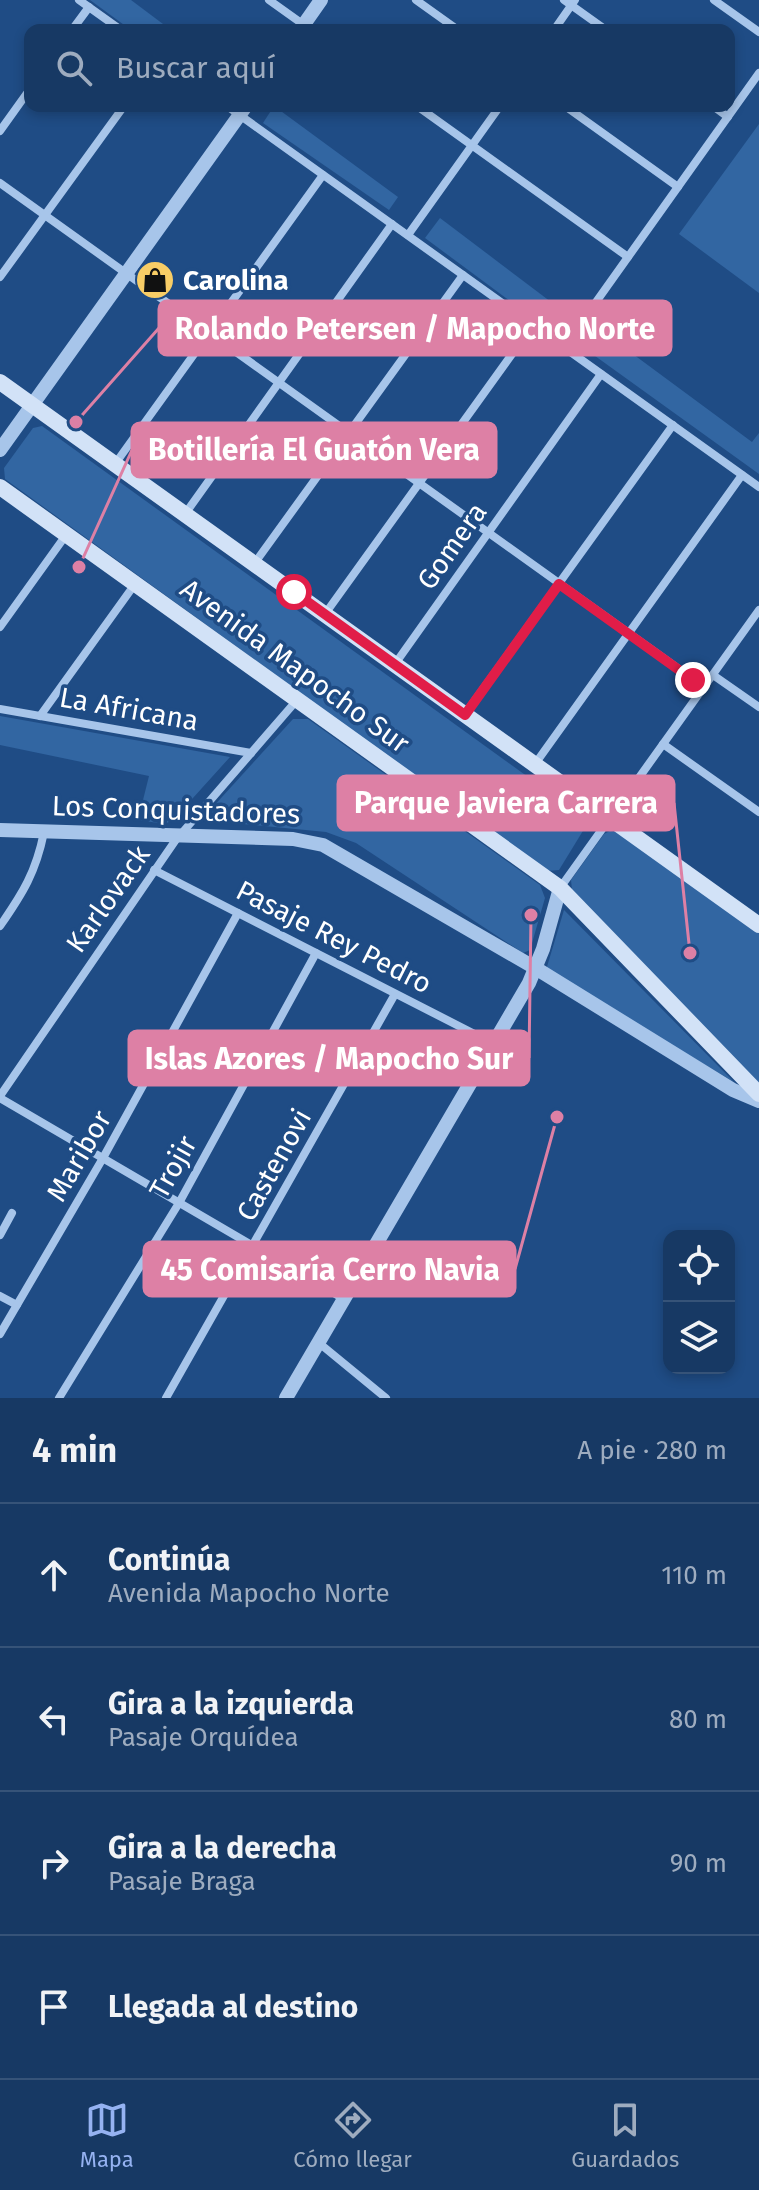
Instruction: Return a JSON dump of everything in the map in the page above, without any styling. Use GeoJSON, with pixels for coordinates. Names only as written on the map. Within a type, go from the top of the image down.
{"type":"FeatureCollection","features":[{"type":"Feature","properties":{"kind":"main road"},"geometry":{"type":"LineString","coordinates":[[0,382],[759,925]]}},
{"type":"Feature","properties":{"kind":"main road","name":"Avenida Mapocho Sur"},"geometry":{"type":"LineString","coordinates":[[0,487],[560,888],[759,1094]]}},
{"type":"Feature","properties":{"kind":"street"},"geometry":{"type":"LineString","coordinates":[[79,0],[113,24]]}},
{"type":"Feature","properties":{"kind":"street"},"geometry":{"type":"LineString","coordinates":[[269,0],[300,24]]}},
{"type":"Feature","properties":{"kind":"street"},"geometry":{"type":"LineString","coordinates":[[307,24],[321,0]]}},
{"type":"Feature","properties":{"kind":"street"},"geometry":{"type":"LineString","coordinates":[[416,0],[450,24]]}},
{"type":"Feature","properties":{"kind":"street"},"geometry":{"type":"LineString","coordinates":[[714,0],[759,32]]}},
{"type":"Feature","properties":{"kind":"street"},"geometry":{"type":"LineString","coordinates":[[557,24],[570,2],[598,24]]}},
{"type":"Feature","properties":{"kind":"street"},"geometry":{"type":"LineString","coordinates":[[76,24],[89,7]]}},
{"type":"Feature","properties":{"kind":"street"},"geometry":{"type":"LineString","coordinates":[[735,107],[759,73]]}},
{"type":"Feature","properties":{"kind":"street"},"geometry":{"type":"LineString","coordinates":[[0,131],[24,97]]}},
{"type":"Feature","properties":{"kind":"street"},"geometry":{"type":"LineString","coordinates":[[0,277],[120,112]]}},
{"type":"Feature","properties":{"kind":"street"},"geometry":{"type":"LineString","coordinates":[[0,450],[127,273],[235,112]]}},
{"type":"Feature","properties":{"kind":"street"},"geometry":{"type":"LineString","coordinates":[[241,112],[323,175],[759,487]]}},
{"type":"Feature","properties":{"kind":"street"},"geometry":{"type":"LineString","coordinates":[[425,112],[628,257]]}},
{"type":"Feature","properties":{"kind":"street"},"geometry":{"type":"LineString","coordinates":[[408,235],[496,112]]}},
{"type":"Feature","properties":{"kind":"street"},"geometry":{"type":"LineString","coordinates":[[573,112],[678,187]]}},
{"type":"Feature","properties":{"kind":"street"},"geometry":{"type":"LineString","coordinates":[[721,112],[728,117]]}},
{"type":"Feature","properties":{"kind":"street"},"geometry":{"type":"LineString","coordinates":[[564,347],[732,112]]}},
{"type":"Feature","properties":{"kind":"street"},"geometry":{"type":"LineString","coordinates":[[115,464],[323,175]]}},
{"type":"Feature","properties":{"kind":"street"},"geometry":{"type":"LineString","coordinates":[[0,183],[704,687]]}},
{"type":"Feature","properties":{"kind":"street"},"geometry":{"type":"LineString","coordinates":[[185,514],[392,224]]}},
{"type":"Feature","properties":{"kind":"street"},"geometry":{"type":"LineString","coordinates":[[254,564],[463,275]]}},
{"type":"Feature","properties":{"kind":"street"},"geometry":{"type":"LineString","coordinates":[[325,614],[533,325]]}},
{"type":"Feature","properties":{"kind":"street","name":"Gomera"},"geometry":{"type":"LineString","coordinates":[[395,665],[601,374]]}},
{"type":"Feature","properties":{"kind":"street"},"geometry":{"type":"LineString","coordinates":[[465,715],[673,425]]}},
{"type":"Feature","properties":{"kind":"street"},"geometry":{"type":"LineString","coordinates":[[534,765],[742,475]]}},
{"type":"Feature","properties":{"kind":"street"},"geometry":{"type":"LineString","coordinates":[[0,627],[66,535]]}},
{"type":"Feature","properties":{"kind":"street"},"geometry":{"type":"LineString","coordinates":[[40,716],[135,584]]}},
{"type":"Feature","properties":{"kind":"street"},"geometry":{"type":"LineString","coordinates":[[286,1398],[537,969],[560,888],[759,610]]}},
{"type":"Feature","properties":{"kind":"street"},"geometry":{"type":"LineString","coordinates":[[713,675],[759,707]]}},
{"type":"Feature","properties":{"kind":"street","name":"Karlovack"},"geometry":{"type":"LineString","coordinates":[[0,1097],[180,835],[297,700]]}},
{"type":"Feature","properties":{"kind":"street","name":"La Africana"},"geometry":{"type":"LineString","coordinates":[[0,709],[251,753]]}},
{"type":"Feature","properties":{"kind":"street"},"geometry":{"type":"LineString","coordinates":[[663,744],[759,812]]}},
{"type":"Feature","properties":{"kind":"street","name":"Los Conquistadores"},"geometry":{"type":"LineString","coordinates":[[0,830],[293,839],[323,845],[537,969],[733,1090],[759,1101]]}},
{"type":"Feature","properties":{"kind":"street"},"geometry":{"type":"LineString","coordinates":[[0,926],[34,873],[44,832]]}},
{"type":"Feature","properties":{"kind":"street","name":"Pasaje Rey Pedro"},"geometry":{"type":"LineString","coordinates":[[154,870],[494,1044]]}},
{"type":"Feature","properties":{"kind":"street","name":"Maribor"},"geometry":{"type":"LineString","coordinates":[[0,1334],[103,1158],[238,913]]}},
{"type":"Feature","properties":{"kind":"street","name":"Trojir"},"geometry":{"type":"LineString","coordinates":[[59,1398],[179,1203],[316,953]]}},
{"type":"Feature","properties":{"kind":"street","name":"Castenovi"},"geometry":{"type":"LineString","coordinates":[[166,1398],[395,994]]}},
{"type":"Feature","properties":{"kind":"street"},"geometry":{"type":"LineString","coordinates":[[0,1097],[344,1299]]}},
{"type":"Feature","properties":{"kind":"street"},"geometry":{"type":"LineString","coordinates":[[0,1235],[12,1213]]}},
{"type":"Feature","properties":{"kind":"street"},"geometry":{"type":"LineString","coordinates":[[0,1296],[17,1305]]}},
{"type":"Feature","properties":{"kind":"street"},"geometry":{"type":"LineString","coordinates":[[319,1343],[386,1398]]}},
{"type":"Feature","properties":{"kind":"shaded area"},"geometry":{"type":"Polygon","coordinates":[[[90,0],[131,0],[163,24],[123,24],[90,0]]]}},
{"type":"Feature","properties":{"kind":"shaded area"},"geometry":{"type":"Polygon","coordinates":[[[270,112],[282,112],[398,197],[389,210],[263,123],[270,112]]]}},
{"type":"Feature","properties":{"kind":"shaded area"},"geometry":{"type":"Polygon","coordinates":[[[759,124],[759,293],[679,234],[759,124]]]}},
{"type":"Feature","properties":{"kind":"shaded area"},"geometry":{"type":"Polygon","coordinates":[[[440,218],[563,311],[549,330],[425,238],[440,218]]]}},
{"type":"Feature","properties":{"kind":"shaded area"},"geometry":{"type":"Polygon","coordinates":[[[599,329],[752,442],[759,433],[759,474],[584,348],[599,329]]]}},
{"type":"Feature","properties":{"kind":"shaded area"},"geometry":{"type":"Polygon","coordinates":[[[42,426],[589,821],[559,870],[546,871],[5,479],[4,468],[33,428],[42,426]]]}},
{"type":"Feature","properties":{"kind":"shaded area"},"geometry":{"type":"Polygon","coordinates":[[[0,716],[230,757],[174,819],[165,824],[138,820],[149,776],[0,745],[0,716]]]}},
{"type":"Feature","properties":{"kind":"shaded area"},"geometry":{"type":"Polygon","coordinates":[[[293,719],[308,719],[540,885],[545,898],[530,950],[523,953],[356,843],[326,832],[201,820],[293,719]]]}},
{"type":"Feature","properties":{"kind":"shaded area"},"geometry":{"type":"Polygon","coordinates":[[[616,832],[759,932],[759,1084],[572,890],[571,880],[604,834],[616,832]]]}},
{"type":"Feature","properties":{"kind":"shaded area"},"geometry":{"type":"Polygon","coordinates":[[[564,910],[734,1082],[546,970],[564,910]]]}},
{"type":"Feature","properties":{"kind":"place","name":"Carolina"},"geometry":{"type":"Point","coordinates":[155,280]}},
{"type":"Feature","properties":{"kind":"place","name":"Rolando Petersen / Mapocho Norte"},"geometry":{"type":"Point","coordinates":[76,422]}},
{"type":"Feature","properties":{"kind":"place","name":"Botillería El Guatón Vera"},"geometry":{"type":"Point","coordinates":[79,567]}},
{"type":"Feature","properties":{"kind":"place","name":"Islas Azores / Mapocho Sur"},"geometry":{"type":"Point","coordinates":[531,915]}},
{"type":"Feature","properties":{"kind":"place","name":"Parque Javiera Carrera"},"geometry":{"type":"Point","coordinates":[690,953]}},
{"type":"Feature","properties":{"kind":"place","name":"45 Comisaría Cerro Navia"},"geometry":{"type":"Point","coordinates":[557,1117]}},
{"type":"Feature","properties":{"kind":"route"},"geometry":{"type":"LineString","coordinates":[[294,592],[465,715],[559,584],[693,680]]}}]}
